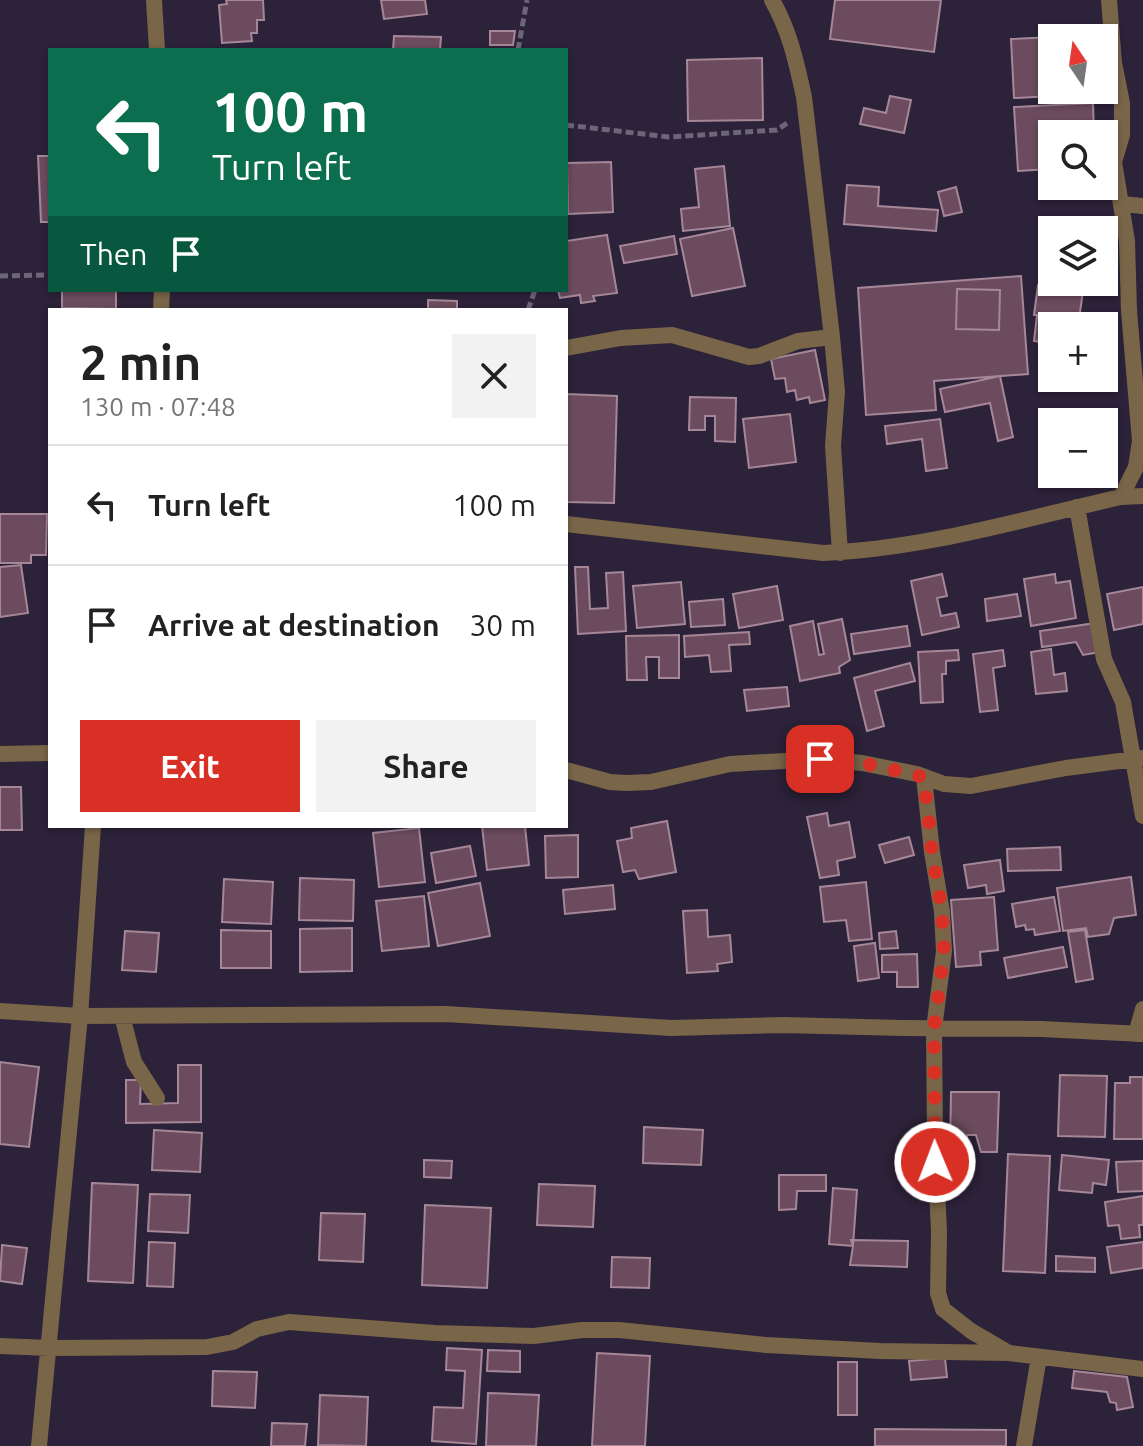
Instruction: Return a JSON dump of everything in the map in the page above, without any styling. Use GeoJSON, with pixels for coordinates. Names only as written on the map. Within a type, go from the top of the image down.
{"type":"FeatureCollection","features":[{"type":"Feature","properties":{"kind":"street"},"geometry":{"type":"LineString","coordinates":[[154,0],[157,48]]}},
{"type":"Feature","properties":{"kind":"street"},"geometry":{"type":"LineString","coordinates":[[772,0],[785,23],[806,111],[837,392],[833,446],[840,553]]}},
{"type":"Feature","properties":{"kind":"street"},"geometry":{"type":"LineString","coordinates":[[1109,0],[1114,63],[1122,103],[1122,135],[1114,162],[1127,241],[1129,311],[1140,441],[1136,467],[1121,497]]}},
{"type":"Feature","properties":{"kind":"street"},"geometry":{"type":"LineString","coordinates":[[1122,204],[1143,206]]}},
{"type":"Feature","properties":{"kind":"street"},"geometry":{"type":"LineString","coordinates":[[568,348],[621,338],[672,335],[749,357],[798,341],[832,337]]}},
{"type":"Feature","properties":{"kind":"street"},"geometry":{"type":"LineString","coordinates":[[568,524],[738,545],[840,553],[909,545],[1121,497],[1143,496]]}},
{"type":"Feature","properties":{"kind":"street"},"geometry":{"type":"LineString","coordinates":[[1077,507],[1104,659],[1123,702],[1138,758],[1143,816]]}},
{"type":"Feature","properties":{"kind":"street"},"geometry":{"type":"LineString","coordinates":[[0,754],[48,753]]}},
{"type":"Feature","properties":{"kind":"street"},"geometry":{"type":"LineString","coordinates":[[568,770],[610,782],[651,782],[730,764],[820,759],[862,763],[944,784],[971,786],[1138,758]]}},
{"type":"Feature","properties":{"kind":"street"},"geometry":{"type":"LineString","coordinates":[[924,777],[942,912],[944,951],[934,1029],[938,1293],[943,1309],[971,1331],[1009,1353]]}},
{"type":"Feature","properties":{"kind":"street"},"geometry":{"type":"LineString","coordinates":[[39,1446],[80,1016],[93,828]]}},
{"type":"Feature","properties":{"kind":"street"},"geometry":{"type":"LineString","coordinates":[[0,1011],[80,1016],[446,1014],[671,1028],[784,1025],[1041,1029],[1139,1034],[1143,1009]]}},
{"type":"Feature","properties":{"kind":"street"},"geometry":{"type":"LineString","coordinates":[[122,1016],[134,1062],[157,1098]]}},
{"type":"Feature","properties":{"kind":"street"},"geometry":{"type":"LineString","coordinates":[[0,1346],[207,1347],[233,1342],[257,1329],[289,1322],[449,1334],[534,1336],[582,1330],[619,1330],[766,1345],[1009,1353],[1143,1369]]}},
{"type":"Feature","properties":{"kind":"street"},"geometry":{"type":"LineString","coordinates":[[1024,1446],[1039,1357]]}},
{"type":"Feature","properties":{"kind":"path"},"geometry":{"type":"LineString","coordinates":[[518,48],[527,0]]}},
{"type":"Feature","properties":{"kind":"path"},"geometry":{"type":"LineString","coordinates":[[568,125],[669,137],[777,130],[806,111]]}},
{"type":"Feature","properties":{"kind":"path"},"geometry":{"type":"LineString","coordinates":[[0,276],[48,275]]}},
{"type":"Feature","properties":{"kind":"building"},"geometry":{"type":"Polygon","coordinates":[[[226,0],[263,0],[264,20],[257,20],[257,33],[251,33],[252,41],[222,43],[219,5],[227,4],[226,0]]]}},
{"type":"Feature","properties":{"kind":"building"},"geometry":{"type":"Polygon","coordinates":[[[381,0],[425,0],[427,14],[384,19],[381,0]]]}},
{"type":"Feature","properties":{"kind":"building"},"geometry":{"type":"Polygon","coordinates":[[[835,0],[941,0],[934,52],[830,39],[835,0]]]}},
{"type":"Feature","properties":{"kind":"building"},"geometry":{"type":"Polygon","coordinates":[[[490,31],[515,31],[513,45],[490,45],[490,31]]]}},
{"type":"Feature","properties":{"kind":"building"},"geometry":{"type":"Polygon","coordinates":[[[394,36],[441,37],[440,48],[393,48],[394,36]]]}},
{"type":"Feature","properties":{"kind":"building"},"geometry":{"type":"Polygon","coordinates":[[[1038,38],[1038,97],[1014,98],[1011,39],[1038,38]]]}},
{"type":"Feature","properties":{"kind":"building"},"geometry":{"type":"Polygon","coordinates":[[[762,58],[763,120],[688,121],[687,60],[762,58]]]}},
{"type":"Feature","properties":{"kind":"building"},"geometry":{"type":"Polygon","coordinates":[[[890,96],[911,100],[904,133],[860,124],[864,108],[886,113],[890,96]]]}},
{"type":"Feature","properties":{"kind":"building"},"geometry":{"type":"Polygon","coordinates":[[[1093,104],[1094,120],[1038,120],[1038,170],[1018,171],[1014,107],[1093,104]]]}},
{"type":"Feature","properties":{"kind":"building"},"geometry":{"type":"Polygon","coordinates":[[[38,156],[48,156],[48,222],[41,222],[38,156]]]}},
{"type":"Feature","properties":{"kind":"building"},"geometry":{"type":"Polygon","coordinates":[[[611,162],[613,212],[568,214],[568,163],[611,162]]]}},
{"type":"Feature","properties":{"kind":"building"},"geometry":{"type":"Polygon","coordinates":[[[724,166],[730,226],[683,231],[681,209],[699,207],[695,169],[724,166]]]}},
{"type":"Feature","properties":{"kind":"building"},"geometry":{"type":"Polygon","coordinates":[[[847,185],[879,187],[878,206],[938,210],[936,231],[844,224],[847,185]]]}},
{"type":"Feature","properties":{"kind":"building"},"geometry":{"type":"Polygon","coordinates":[[[956,187],[962,212],[944,216],[938,192],[956,187]]]}},
{"type":"Feature","properties":{"kind":"building"},"geometry":{"type":"Polygon","coordinates":[[[733,228],[745,286],[692,296],[680,239],[733,228]]]}},
{"type":"Feature","properties":{"kind":"building"},"geometry":{"type":"Polygon","coordinates":[[[607,235],[617,293],[593,296],[595,301],[581,303],[580,295],[560,298],[558,292],[568,292],[568,241],[607,235]]]}},
{"type":"Feature","properties":{"kind":"building"},"geometry":{"type":"Polygon","coordinates":[[[674,236],[677,254],[624,263],[620,246],[674,236]]]}},
{"type":"Feature","properties":{"kind":"building"},"geometry":{"type":"Polygon","coordinates":[[[1021,276],[1028,374],[934,381],[936,410],[866,415],[858,288],[1021,276]]]}},
{"type":"Feature","properties":{"kind":"building"},"geometry":{"type":"Polygon","coordinates":[[[1038,285],[1038,296],[1082,296],[1080,312],[1038,312],[1038,342],[1034,341],[1037,315],[1034,315],[1038,285]]]}},
{"type":"Feature","properties":{"kind":"building"},"geometry":{"type":"Polygon","coordinates":[[[957,289],[1000,290],[999,330],[956,329],[957,289]]]}},
{"type":"Feature","properties":{"kind":"building"},"geometry":{"type":"Polygon","coordinates":[[[62,292],[116,292],[116,308],[62,308],[62,292]]]}},
{"type":"Feature","properties":{"kind":"building"},"geometry":{"type":"Polygon","coordinates":[[[428,300],[457,301],[457,308],[428,308],[428,300]]]}},
{"type":"Feature","properties":{"kind":"building"},"geometry":{"type":"Polygon","coordinates":[[[815,350],[825,400],[810,403],[809,397],[797,400],[795,390],[787,392],[785,378],[775,379],[771,359],[815,350]]]}},
{"type":"Feature","properties":{"kind":"building"},"geometry":{"type":"Polygon","coordinates":[[[1000,376],[1013,437],[998,441],[990,403],[945,412],[940,389],[1000,376]]]}},
{"type":"Feature","properties":{"kind":"building"},"geometry":{"type":"Polygon","coordinates":[[[568,394],[617,396],[614,503],[568,502],[568,394]]]}},
{"type":"Feature","properties":{"kind":"building"},"geometry":{"type":"Polygon","coordinates":[[[690,397],[736,398],[735,442],[715,441],[715,416],[705,416],[705,430],[689,430],[690,397]]]}},
{"type":"Feature","properties":{"kind":"building"},"geometry":{"type":"Polygon","coordinates":[[[790,414],[796,462],[749,468],[743,419],[790,414]]]}},
{"type":"Feature","properties":{"kind":"building"},"geometry":{"type":"Polygon","coordinates":[[[940,419],[947,468],[926,471],[922,439],[887,444],[885,426],[940,419]]]}},
{"type":"Feature","properties":{"kind":"building"},"geometry":{"type":"Polygon","coordinates":[[[0,514],[47,514],[46,555],[31,555],[31,563],[0,563],[0,514]]]}},
{"type":"Feature","properties":{"kind":"building"},"geometry":{"type":"Polygon","coordinates":[[[21,565],[28,613],[0,617],[0,567],[21,565]]]}},
{"type":"Feature","properties":{"kind":"building"},"geometry":{"type":"Polygon","coordinates":[[[575,567],[588,567],[590,609],[608,608],[606,573],[623,572],[626,631],[578,634],[575,567]]]}},
{"type":"Feature","properties":{"kind":"building"},"geometry":{"type":"Polygon","coordinates":[[[942,574],[947,596],[937,598],[941,616],[956,613],[959,627],[922,635],[911,581],[942,574]]]}},
{"type":"Feature","properties":{"kind":"building"},"geometry":{"type":"Polygon","coordinates":[[[1055,574],[1056,583],[1070,581],[1076,618],[1031,626],[1024,579],[1055,574]]]}},
{"type":"Feature","properties":{"kind":"building"},"geometry":{"type":"Polygon","coordinates":[[[681,582],[685,624],[637,628],[633,586],[681,582]]]}},
{"type":"Feature","properties":{"kind":"building"},"geometry":{"type":"Polygon","coordinates":[[[777,586],[783,620],[739,628],[733,594],[777,586]]]}},
{"type":"Feature","properties":{"kind":"building"},"geometry":{"type":"Polygon","coordinates":[[[1143,587],[1143,624],[1114,630],[1107,594],[1143,587]]]}},
{"type":"Feature","properties":{"kind":"building"},"geometry":{"type":"Polygon","coordinates":[[[1017,594],[1021,616],[987,621],[985,599],[1017,594]]]}},
{"type":"Feature","properties":{"kind":"building"},"geometry":{"type":"Polygon","coordinates":[[[723,599],[725,625],[691,627],[689,602],[723,599]]]}},
{"type":"Feature","properties":{"kind":"building"},"geometry":{"type":"Polygon","coordinates":[[[842,619],[850,660],[839,667],[840,673],[800,681],[790,626],[813,621],[819,655],[824,654],[818,624],[842,619]]]}},
{"type":"Feature","properties":{"kind":"building"},"geometry":{"type":"Polygon","coordinates":[[[1096,623],[1101,652],[1083,655],[1076,642],[1042,647],[1040,631],[1096,623]]]}},
{"type":"Feature","properties":{"kind":"building"},"geometry":{"type":"Polygon","coordinates":[[[907,626],[910,646],[854,654],[851,634],[907,626]]]}},
{"type":"Feature","properties":{"kind":"building"},"geometry":{"type":"Polygon","coordinates":[[[749,632],[750,644],[729,645],[731,671],[711,672],[709,655],[685,657],[684,636],[749,632]]]}},
{"type":"Feature","properties":{"kind":"building"},"geometry":{"type":"Polygon","coordinates":[[[679,635],[679,678],[659,678],[659,657],[646,657],[647,680],[627,680],[626,636],[679,635]]]}},
{"type":"Feature","properties":{"kind":"building"},"geometry":{"type":"Polygon","coordinates":[[[1051,649],[1054,675],[1065,673],[1067,691],[1036,694],[1031,652],[1051,649]]]}},
{"type":"Feature","properties":{"kind":"building"},"geometry":{"type":"Polygon","coordinates":[[[958,650],[959,660],[946,661],[946,674],[942,674],[943,702],[921,703],[918,652],[958,650]]]}},
{"type":"Feature","properties":{"kind":"building"},"geometry":{"type":"Polygon","coordinates":[[[1003,650],[1005,666],[993,668],[998,710],[980,712],[973,654],[1003,650]]]}},
{"type":"Feature","properties":{"kind":"building"},"geometry":{"type":"Polygon","coordinates":[[[910,663],[915,681],[875,691],[884,726],[867,731],[854,678],[910,663]]]}},
{"type":"Feature","properties":{"kind":"building"},"geometry":{"type":"Polygon","coordinates":[[[787,687],[789,706],[747,711],[744,690],[787,687]]]}},
{"type":"Feature","properties":{"kind":"building"},"geometry":{"type":"Polygon","coordinates":[[[0,787],[21,787],[22,830],[0,830],[0,787]]]}},
{"type":"Feature","properties":{"kind":"building"},"geometry":{"type":"Polygon","coordinates":[[[827,813],[829,826],[849,822],[855,857],[837,861],[839,875],[820,878],[807,817],[827,813]]]}},
{"type":"Feature","properties":{"kind":"building"},"geometry":{"type":"Polygon","coordinates":[[[667,821],[676,872],[639,879],[635,870],[623,872],[617,841],[632,838],[631,828],[667,821]]]}},
{"type":"Feature","properties":{"kind":"building"},"geometry":{"type":"Polygon","coordinates":[[[419,828],[425,882],[379,887],[373,833],[419,828]]]}},
{"type":"Feature","properties":{"kind":"building"},"geometry":{"type":"Polygon","coordinates":[[[482,828],[525,828],[529,865],[487,870],[482,828]]]}},
{"type":"Feature","properties":{"kind":"building"},"geometry":{"type":"Polygon","coordinates":[[[578,835],[578,877],[546,878],[545,836],[578,835]]]}},
{"type":"Feature","properties":{"kind":"building"},"geometry":{"type":"Polygon","coordinates":[[[909,837],[914,855],[885,863],[879,845],[909,837]]]}},
{"type":"Feature","properties":{"kind":"building"},"geometry":{"type":"Polygon","coordinates":[[[470,846],[476,876],[436,883],[431,853],[470,846]]]}},
{"type":"Feature","properties":{"kind":"building"},"geometry":{"type":"Polygon","coordinates":[[[1060,847],[1061,870],[1008,871],[1007,849],[1060,847]]]}},
{"type":"Feature","properties":{"kind":"building"},"geometry":{"type":"Polygon","coordinates":[[[1000,860],[1004,891],[987,894],[986,885],[968,888],[964,865],[1000,860]]]}},
{"type":"Feature","properties":{"kind":"building"},"geometry":{"type":"Polygon","coordinates":[[[1131,877],[1136,915],[1114,918],[1109,934],[1088,937],[1086,928],[1063,931],[1057,888],[1131,877]]]}},
{"type":"Feature","properties":{"kind":"building"},"geometry":{"type":"Polygon","coordinates":[[[300,878],[354,880],[353,921],[299,920],[300,878]]]}},
{"type":"Feature","properties":{"kind":"building"},"geometry":{"type":"Polygon","coordinates":[[[224,879],[273,882],[271,924],[222,922],[224,879]]]}},
{"type":"Feature","properties":{"kind":"building"},"geometry":{"type":"Polygon","coordinates":[[[866,882],[872,939],[849,941],[846,920],[824,922],[820,887],[866,882]]]}},
{"type":"Feature","properties":{"kind":"building"},"geometry":{"type":"Polygon","coordinates":[[[480,883],[490,936],[438,946],[428,893],[480,883]]]}},
{"type":"Feature","properties":{"kind":"building"},"geometry":{"type":"Polygon","coordinates":[[[613,885],[615,909],[565,914],[563,890],[613,885]]]}},
{"type":"Feature","properties":{"kind":"building"},"geometry":{"type":"Polygon","coordinates":[[[424,896],[429,946],[382,951],[376,901],[424,896]]]}},
{"type":"Feature","properties":{"kind":"building"},"geometry":{"type":"Polygon","coordinates":[[[994,897],[998,950],[980,952],[981,965],[956,967],[951,900],[994,897]]]}},
{"type":"Feature","properties":{"kind":"building"},"geometry":{"type":"Polygon","coordinates":[[[1054,897],[1060,931],[1035,935],[1034,929],[1026,930],[1025,925],[1016,927],[1012,904],[1054,897]]]}},
{"type":"Feature","properties":{"kind":"building"},"geometry":{"type":"Polygon","coordinates":[[[707,910],[708,937],[730,935],[732,962],[717,964],[718,971],[687,973],[683,911],[707,910]]]}},
{"type":"Feature","properties":{"kind":"building"},"geometry":{"type":"Polygon","coordinates":[[[352,928],[352,971],[300,972],[300,929],[352,928]]]}},
{"type":"Feature","properties":{"kind":"building"},"geometry":{"type":"Polygon","coordinates":[[[221,930],[271,931],[271,968],[221,968],[221,930]]]}},
{"type":"Feature","properties":{"kind":"building"},"geometry":{"type":"Polygon","coordinates":[[[1085,930],[1093,979],[1076,982],[1068,932],[1085,930]]]}},
{"type":"Feature","properties":{"kind":"building"},"geometry":{"type":"Polygon","coordinates":[[[125,931],[159,933],[156,972],[122,970],[125,931]]]}},
{"type":"Feature","properties":{"kind":"building"},"geometry":{"type":"Polygon","coordinates":[[[896,931],[898,948],[880,949],[879,933],[896,931]]]}},
{"type":"Feature","properties":{"kind":"building"},"geometry":{"type":"Polygon","coordinates":[[[875,943],[879,978],[858,981],[854,946],[875,943]]]}},
{"type":"Feature","properties":{"kind":"building"},"geometry":{"type":"Polygon","coordinates":[[[1063,947],[1067,967],[1008,978],[1004,958],[1063,947]]]}},
{"type":"Feature","properties":{"kind":"building"},"geometry":{"type":"Polygon","coordinates":[[[917,954],[918,987],[897,987],[897,972],[882,972],[882,955],[917,954]]]}},
{"type":"Feature","properties":{"kind":"building"},"geometry":{"type":"Polygon","coordinates":[[[0,1062],[39,1067],[29,1147],[0,1144],[0,1062]]]}},
{"type":"Feature","properties":{"kind":"building"},"geometry":{"type":"Polygon","coordinates":[[[178,1065],[201,1065],[201,1122],[126,1123],[126,1080],[141,1080],[140,1104],[178,1103],[178,1065]]]}},
{"type":"Feature","properties":{"kind":"building"},"geometry":{"type":"Polygon","coordinates":[[[1060,1075],[1107,1076],[1105,1137],[1058,1136],[1060,1075]]]}},
{"type":"Feature","properties":{"kind":"building"},"geometry":{"type":"Polygon","coordinates":[[[1130,1077],[1143,1077],[1143,1139],[1114,1139],[1115,1083],[1130,1083],[1130,1077]]]}},
{"type":"Feature","properties":{"kind":"building"},"geometry":{"type":"Polygon","coordinates":[[[951,1092],[999,1092],[997,1152],[981,1152],[976,1135],[967,1135],[967,1150],[950,1150],[951,1092]]]}},
{"type":"Feature","properties":{"kind":"building"},"geometry":{"type":"Polygon","coordinates":[[[644,1127],[703,1130],[701,1165],[643,1163],[644,1127]]]}},
{"type":"Feature","properties":{"kind":"building"},"geometry":{"type":"Polygon","coordinates":[[[154,1130],[202,1133],[200,1172],[152,1170],[154,1130]]]}},
{"type":"Feature","properties":{"kind":"building"},"geometry":{"type":"Polygon","coordinates":[[[1008,1154],[1050,1156],[1045,1273],[1003,1271],[1008,1154]]]}},
{"type":"Feature","properties":{"kind":"building"},"geometry":{"type":"Polygon","coordinates":[[[1062,1155],[1109,1160],[1106,1185],[1093,1183],[1092,1193],[1059,1190],[1062,1155]]]}},
{"type":"Feature","properties":{"kind":"building"},"geometry":{"type":"Polygon","coordinates":[[[424,1160],[452,1161],[451,1178],[424,1177],[424,1160]]]}},
{"type":"Feature","properties":{"kind":"building"},"geometry":{"type":"Polygon","coordinates":[[[1143,1161],[1143,1191],[1118,1192],[1116,1162],[1143,1161]]]}},
{"type":"Feature","properties":{"kind":"building"},"geometry":{"type":"Polygon","coordinates":[[[779,1175],[826,1175],[826,1191],[797,1191],[796,1209],[779,1210],[779,1175]]]}},
{"type":"Feature","properties":{"kind":"building"},"geometry":{"type":"Polygon","coordinates":[[[92,1183],[138,1185],[133,1283],[88,1281],[92,1183]]]}},
{"type":"Feature","properties":{"kind":"building"},"geometry":{"type":"Polygon","coordinates":[[[539,1184],[595,1186],[593,1227],[537,1225],[539,1184]]]}},
{"type":"Feature","properties":{"kind":"building"},"geometry":{"type":"Polygon","coordinates":[[[833,1188],[857,1190],[853,1246],[829,1244],[833,1188]]]}},
{"type":"Feature","properties":{"kind":"building"},"geometry":{"type":"Polygon","coordinates":[[[150,1194],[190,1195],[188,1233],[148,1231],[150,1194]]]}},
{"type":"Feature","properties":{"kind":"building"},"geometry":{"type":"Polygon","coordinates":[[[1143,1196],[1140,1237],[1121,1239],[1119,1225],[1108,1226],[1105,1202],[1143,1196]]]}},
{"type":"Feature","properties":{"kind":"building"},"geometry":{"type":"Polygon","coordinates":[[[425,1205],[491,1208],[487,1288],[422,1285],[425,1205]]]}},
{"type":"Feature","properties":{"kind":"building"},"geometry":{"type":"Polygon","coordinates":[[[321,1213],[365,1214],[363,1262],[319,1260],[321,1213]]]}},
{"type":"Feature","properties":{"kind":"building"},"geometry":{"type":"Polygon","coordinates":[[[851,1240],[908,1241],[907,1267],[850,1265],[851,1240]]]}},
{"type":"Feature","properties":{"kind":"building"},"geometry":{"type":"Polygon","coordinates":[[[149,1242],[175,1243],[173,1287],[147,1286],[149,1242]]]}},
{"type":"Feature","properties":{"kind":"building"},"geometry":{"type":"Polygon","coordinates":[[[1143,1242],[1143,1268],[1111,1273],[1107,1247],[1143,1242]]]}},
{"type":"Feature","properties":{"kind":"building"},"geometry":{"type":"Polygon","coordinates":[[[2,1245],[27,1248],[22,1284],[0,1281],[2,1245]]]}},
{"type":"Feature","properties":{"kind":"building"},"geometry":{"type":"Polygon","coordinates":[[[1056,1256],[1095,1258],[1095,1272],[1056,1271],[1056,1256]]]}},
{"type":"Feature","properties":{"kind":"building"},"geometry":{"type":"Polygon","coordinates":[[[612,1257],[650,1258],[649,1288],[611,1287],[612,1257]]]}},
{"type":"Feature","properties":{"kind":"building"},"geometry":{"type":"Polygon","coordinates":[[[447,1348],[482,1350],[476,1444],[432,1441],[434,1407],[463,1408],[465,1371],[446,1370],[447,1348]]]}},
{"type":"Feature","properties":{"kind":"building"},"geometry":{"type":"Polygon","coordinates":[[[488,1350],[520,1351],[520,1372],[487,1371],[488,1350]]]}},
{"type":"Feature","properties":{"kind":"building"},"geometry":{"type":"Polygon","coordinates":[[[597,1353],[650,1356],[645,1446],[592,1446],[597,1353]]]}},
{"type":"Feature","properties":{"kind":"building"},"geometry":{"type":"Polygon","coordinates":[[[945,1358],[947,1377],[911,1380],[909,1361],[945,1358]]]}},
{"type":"Feature","properties":{"kind":"building"},"geometry":{"type":"Polygon","coordinates":[[[838,1362],[857,1362],[857,1415],[838,1415],[838,1362]]]}},
{"type":"Feature","properties":{"kind":"building"},"geometry":{"type":"Polygon","coordinates":[[[213,1371],[257,1372],[255,1408],[212,1406],[213,1371]]]}},
{"type":"Feature","properties":{"kind":"building"},"geometry":{"type":"Polygon","coordinates":[[[1074,1371],[1127,1377],[1133,1407],[1117,1410],[1116,1403],[1110,1402],[1107,1392],[1072,1388],[1074,1371]]]}},
{"type":"Feature","properties":{"kind":"building"},"geometry":{"type":"Polygon","coordinates":[[[488,1393],[539,1395],[536,1446],[486,1446],[488,1393]]]}},
{"type":"Feature","properties":{"kind":"building"},"geometry":{"type":"Polygon","coordinates":[[[320,1395],[368,1397],[366,1446],[318,1445],[320,1395]]]}},
{"type":"Feature","properties":{"kind":"building"},"geometry":{"type":"Polygon","coordinates":[[[272,1423],[307,1424],[305,1446],[271,1446],[272,1423]]]}},
{"type":"Feature","properties":{"kind":"building"},"geometry":{"type":"Polygon","coordinates":[[[875,1429],[1006,1430],[1006,1446],[875,1446],[875,1429]]]}},
{"type":"Feature","properties":{"kind":"route"},"geometry":{"type":"LineString","coordinates":[[820,759],[862,763],[924,777],[942,912],[944,951],[934,1029],[935,1162]]}}]}
